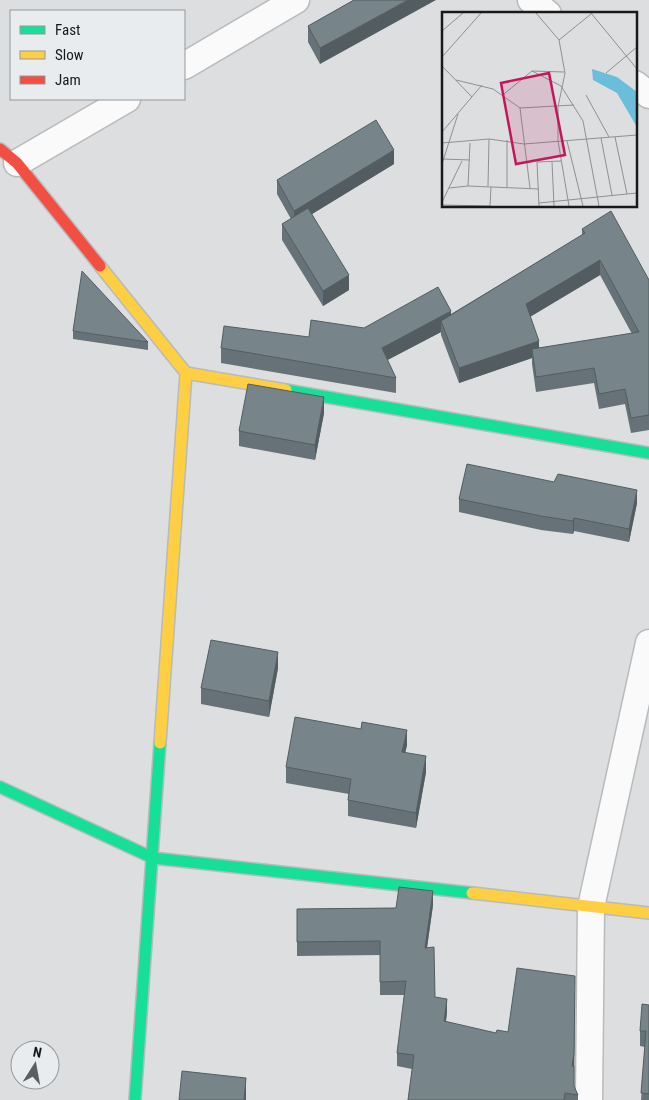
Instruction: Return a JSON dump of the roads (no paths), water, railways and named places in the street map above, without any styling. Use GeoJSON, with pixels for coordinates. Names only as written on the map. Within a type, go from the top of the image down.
{"type":"FeatureCollection","features":[{"type":"Feature","properties":{"kind":"street"},"geometry":{"type":"LineString","coordinates":[[185,65],[296,0]]}},
{"type":"Feature","properties":{"kind":"street"},"geometry":{"type":"LineString","coordinates":[[531,0],[546,12]]}},
{"type":"Feature","properties":{"kind":"street"},"geometry":{"type":"LineString","coordinates":[[636,85],[649,95]]}},
{"type":"Feature","properties":{"kind":"street"},"geometry":{"type":"LineString","coordinates":[[125,100],[9,156],[186,373],[649,452]]}},
{"type":"Feature","properties":{"kind":"street"},"geometry":{"type":"LineString","coordinates":[[135,1100],[186,373]]}},
{"type":"Feature","properties":{"kind":"street"},"geometry":{"type":"LineString","coordinates":[[588,1100],[591,906],[649,643]]}},
{"type":"Feature","properties":{"kind":"street"},"geometry":{"type":"LineString","coordinates":[[0,787],[153,858],[649,913]]}}]}
